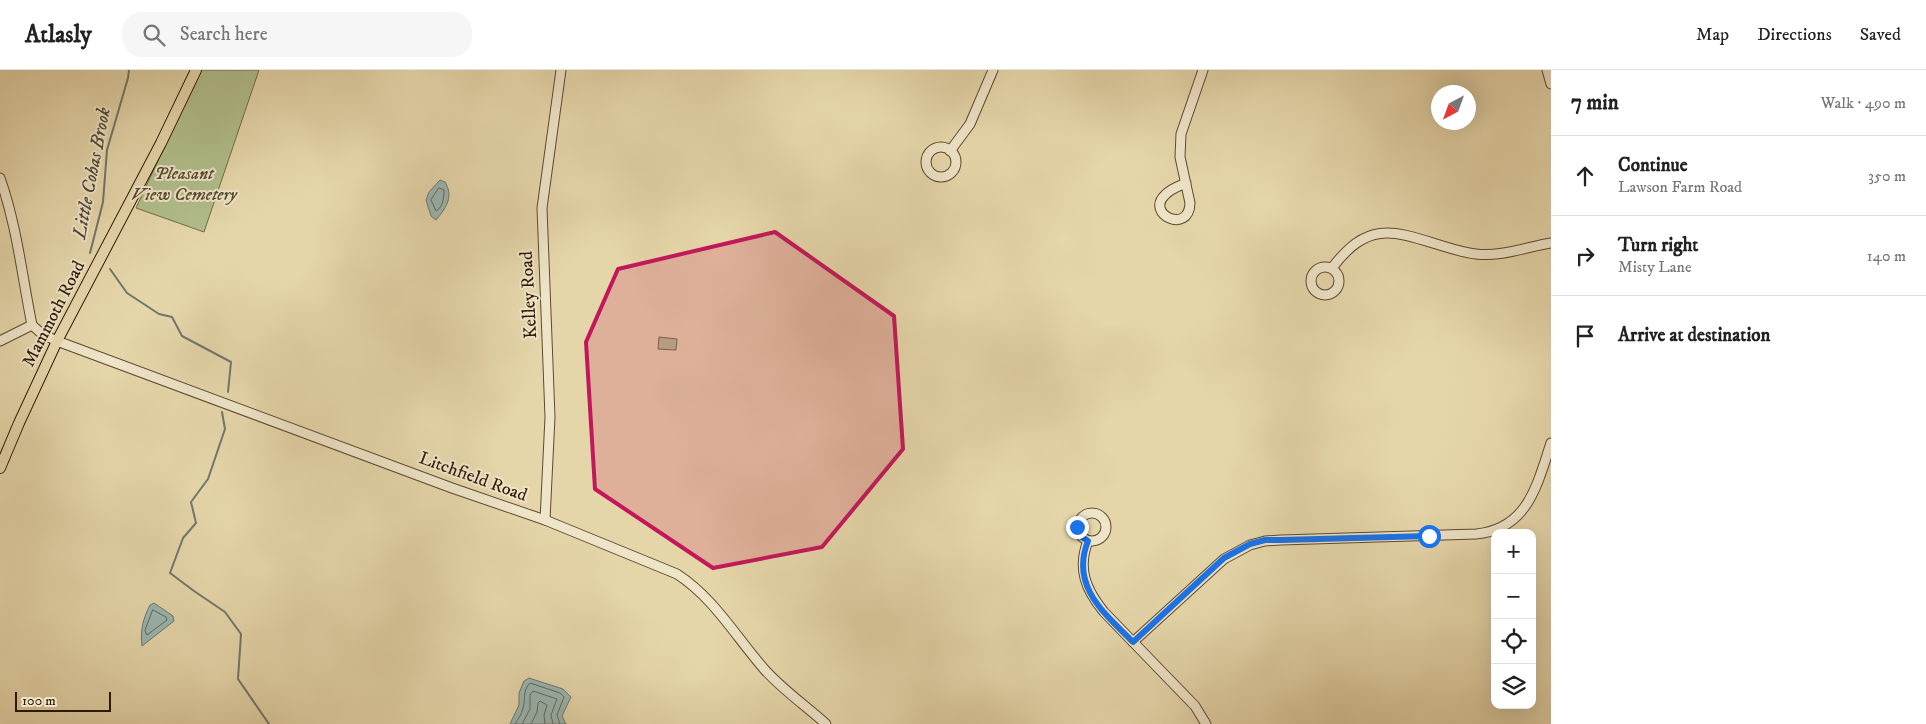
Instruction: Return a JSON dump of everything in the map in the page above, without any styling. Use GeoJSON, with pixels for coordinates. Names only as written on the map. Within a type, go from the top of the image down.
{"type":"FeatureCollection","features":[{"type":"Feature","properties":{"kind":"main road","name":"Mammoth Road"},"geometry":{"type":"LineString","coordinates":[[0,468],[57,341],[161,143],[196,70]]}},
{"type":"Feature","properties":{"kind":"street","name":"Kelley Road"},"geometry":{"type":"LineString","coordinates":[[545,520],[550,417],[542,208],[562,70]]}},
{"type":"Feature","properties":{"kind":"street"},"geometry":{"type":"LineString","coordinates":[[950,151],[970,124],[993,70]]}},
{"type":"Feature","properties":{"kind":"street"},"geometry":{"type":"LineString","coordinates":[[1186,183],[1180,157],[1181,134],[1202,70]]}},
{"type":"Feature","properties":{"kind":"street"},"geometry":{"type":"LineString","coordinates":[[1547,70],[1551,84]]}},
{"type":"Feature","properties":{"kind":"street"},"geometry":{"type":"LineString","coordinates":[[0,178],[8,198],[17,238],[32,325],[0,341]]}},
{"type":"Feature","properties":{"kind":"street"},"geometry":{"type":"LineString","coordinates":[[1332,268],[1349,248],[1374,233],[1404,234],[1475,254],[1504,252],[1551,243]]}},
{"type":"Feature","properties":{"kind":"street","name":"Litchfield Road"},"geometry":{"type":"LineString","coordinates":[[32,325],[42,334],[57,341],[452,488],[545,520],[677,574],[689,582],[711,603],[772,676],[826,724]]}},
{"type":"Feature","properties":{"kind":"street"},"geometry":{"type":"LineString","coordinates":[[1133,642],[1224,558],[1258,542],[1476,534],[1490,532],[1504,526],[1516,517],[1530,500],[1551,443]]}},
{"type":"Feature","properties":{"kind":"street"},"geometry":{"type":"LineString","coordinates":[[1088,541],[1082,558],[1082,568],[1087,588],[1104,612],[1195,706],[1206,724]]}},
{"type":"Feature","properties":{"kind":"highlighted area"},"geometry":{"type":"Polygon","coordinates":[[[775,232],[894,316],[903,449],[822,547],[713,568],[595,489],[586,342],[618,269],[775,232]]]}},
{"type":"Feature","properties":{"kind":"green space","name":"Pleasant View Cemetery"},"geometry":{"type":"Polygon","coordinates":[[[200,70],[259,70],[204,232],[136,208],[200,70]]]}},
{"type":"Feature","properties":{"kind":"green space"},"geometry":{"type":"Polygon","coordinates":[[[659,337],[677,339],[676,350],[658,349],[659,337]]]}},
{"type":"Feature","properties":{"kind":"water"},"geometry":{"type":"Polygon","coordinates":[[[440,180],[445,182],[448,187],[449,197],[446,207],[436,220],[431,216],[426,200],[429,192],[440,180]]]}},
{"type":"Feature","properties":{"kind":"water"},"geometry":{"type":"Polygon","coordinates":[[[154,603],[173,616],[174,621],[142,646],[141,635],[144,620],[150,605],[154,603]]]}},
{"type":"Feature","properties":{"kind":"water"},"geometry":{"type":"Polygon","coordinates":[[[529,678],[563,689],[571,697],[562,716],[566,724],[510,724],[519,705],[519,693],[524,681],[529,678]]]}},
{"type":"Feature","properties":{"kind":"waterway","name":"Little Cohas Brook"},"geometry":{"type":"LineString","coordinates":[[90,253],[103,202],[107,150],[129,70]]}},
{"type":"Feature","properties":{"kind":"waterway","name":"Little Cohas Brook"},"geometry":{"type":"LineString","coordinates":[[110,269],[127,293],[159,314],[172,317],[182,336],[231,362],[228,392]]}},
{"type":"Feature","properties":{"kind":"waterway","name":"Little Cohas Brook"},"geometry":{"type":"LineString","coordinates":[[222,412],[225,429],[208,479],[191,502],[196,523],[183,538],[170,573],[225,612],[241,634],[238,679],[269,724]]}},
{"type":"Feature","properties":{"kind":"route"},"geometry":{"type":"LineString","coordinates":[[1077,527],[1080,536],[1088,541],[1082,558],[1082,568],[1087,588],[1098,605],[1133,642],[1224,558],[1250,544],[1265,540],[1429,536]]}}]}
